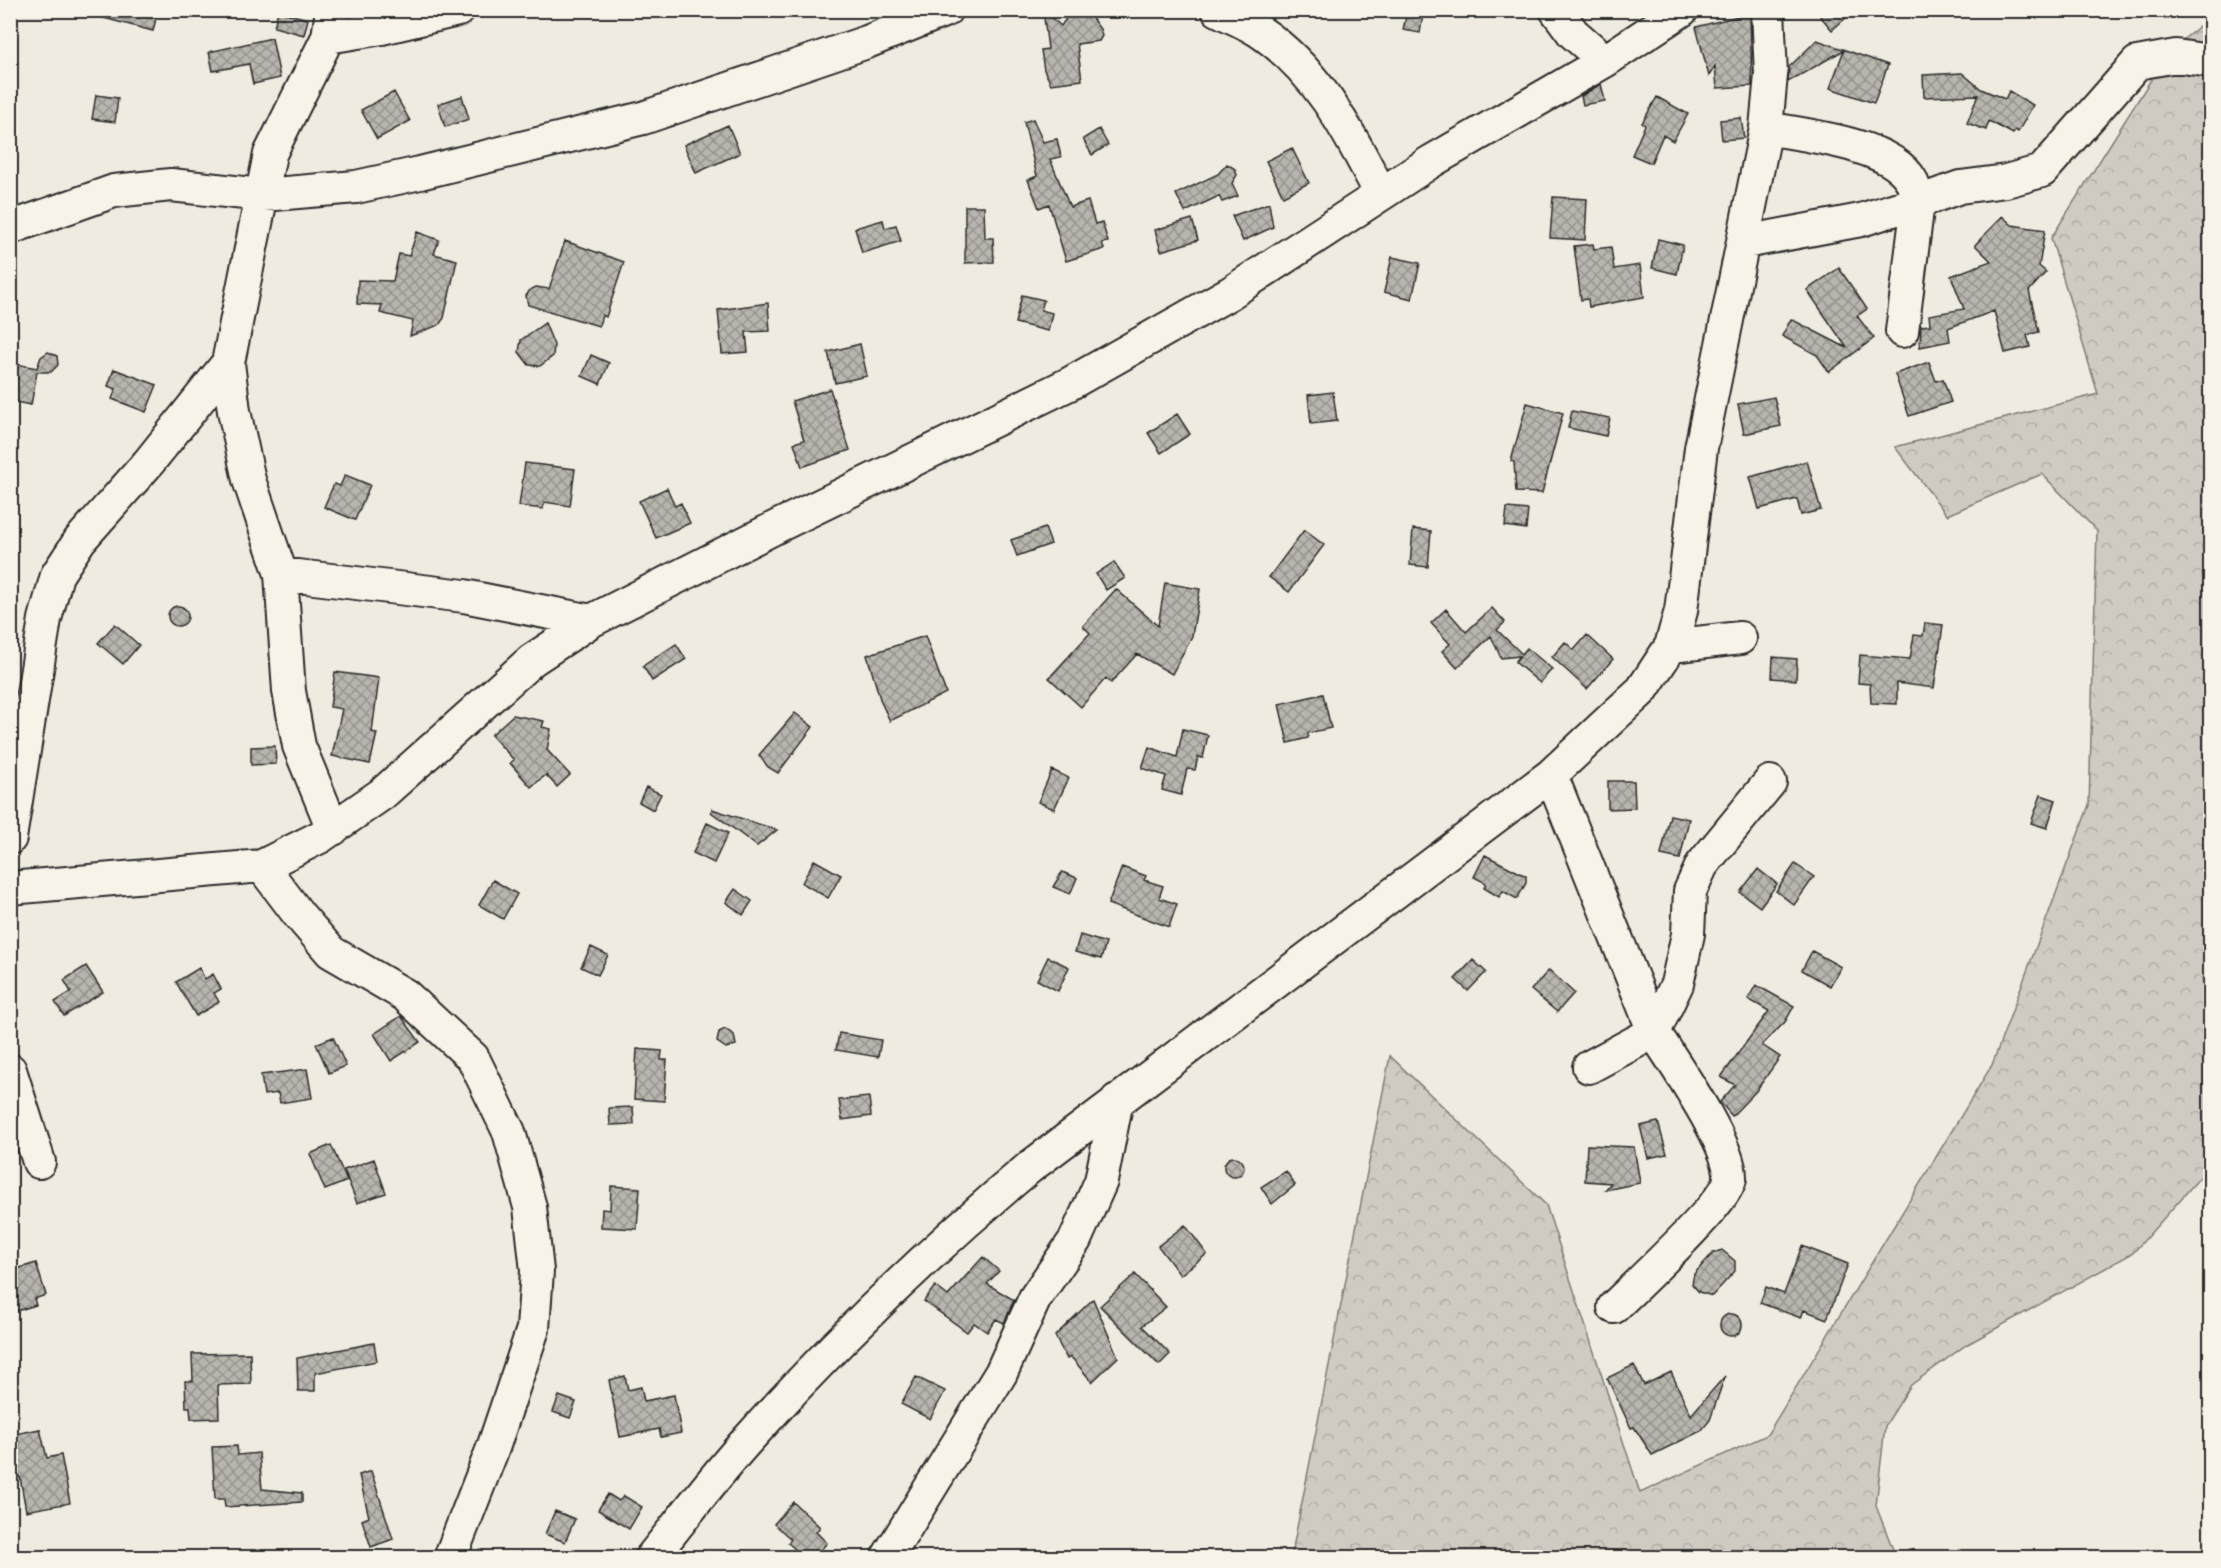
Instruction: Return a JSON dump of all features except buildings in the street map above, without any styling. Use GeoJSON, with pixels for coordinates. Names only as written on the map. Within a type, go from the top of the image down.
{"type":"FeatureCollection","features":[{"type":"Feature","properties":{"kind":"street"},"geometry":{"type":"LineString","coordinates":[[333,829],[298,746],[289,691],[281,574],[247,471],[234,411],[228,363],[270,154],[330,24],[382,28],[458,10]]}},
{"type":"Feature","properties":{"kind":"street"},"geometry":{"type":"LineString","coordinates":[[10,228],[114,191],[171,184],[263,195],[356,187],[643,118],[825,57],[946,10]]}},
{"type":"Feature","properties":{"kind":"street"},"geometry":{"type":"LineString","coordinates":[[1218,10],[1253,21],[1303,67],[1340,116],[1381,194]]}},
{"type":"Feature","properties":{"kind":"street"},"geometry":{"type":"LineString","coordinates":[[1556,10],[1573,33],[1605,60]]}},
{"type":"Feature","properties":{"kind":"street"},"geometry":{"type":"LineString","coordinates":[[10,888],[262,866],[333,829],[382,794],[532,660],[591,621],[780,525],[1069,384],[1230,292],[1432,161],[1605,60],[1682,10]]}},
{"type":"Feature","properties":{"kind":"street"},"geometry":{"type":"LineString","coordinates":[[651,1557],[750,1436],[837,1344],[955,1230],[1030,1167],[1117,1100],[1551,775],[1642,690],[1671,646],[1681,611],[1701,448],[1725,326],[1745,242],[1766,128],[1771,75],[1768,10]]}},
{"type":"Feature","properties":{"kind":"street"},"geometry":{"type":"LineString","coordinates":[[1745,242],[1862,220],[1960,187],[2006,182],[2042,171],[2137,63],[2176,56],[2211,61]]}},
{"type":"Feature","properties":{"kind":"street"},"geometry":{"type":"LineString","coordinates":[[1766,128],[1825,139],[1887,157],[1910,179],[1918,202],[1902,331]]}},
{"type":"Feature","properties":{"kind":"street"},"geometry":{"type":"LineString","coordinates":[[10,838],[45,619],[57,574],[80,540],[149,462],[228,363]]}},
{"type":"Feature","properties":{"kind":"street"},"geometry":{"type":"LineString","coordinates":[[281,574],[464,596],[591,621]]}},
{"type":"Feature","properties":{"kind":"street"},"geometry":{"type":"LineString","coordinates":[[1671,646],[1740,638]]}},
{"type":"Feature","properties":{"kind":"street"},"geometry":{"type":"LineString","coordinates":[[1551,775],[1654,1032],[1726,1154],[1730,1179],[1716,1204],[1614,1307]]}},
{"type":"Feature","properties":{"kind":"street"},"geometry":{"type":"LineString","coordinates":[[1589,1067],[1654,1032],[1677,984],[1688,934],[1690,891],[1702,865],[1770,782]]}},
{"type":"Feature","properties":{"kind":"street"},"geometry":{"type":"LineString","coordinates":[[262,866],[299,915],[331,952],[405,995],[473,1058],[509,1131],[530,1207],[537,1271],[533,1329],[493,1448],[450,1557]]}},
{"type":"Feature","properties":{"kind":"street"},"geometry":{"type":"LineString","coordinates":[[11,1072],[39,1162]]}},
{"type":"Feature","properties":{"kind":"street"},"geometry":{"type":"LineString","coordinates":[[887,1557],[1001,1373],[1035,1298],[1075,1239],[1101,1180],[1117,1100]]}},
{"type":"Feature","properties":{"kind":"green space"},"geometry":{"type":"Polygon","coordinates":[[[2210,18],[2210,1166],[2133,1253],[1966,1345],[1911,1385],[1885,1426],[1876,1506],[1896,1557],[1291,1558],[1390,1056],[1546,1205],[1640,1493],[1767,1435],[1992,1065],[2089,805],[2097,531],[2042,474],[1947,515],[1895,447],[2098,394],[2051,238],[2169,51],[2210,18]]]}}]}
